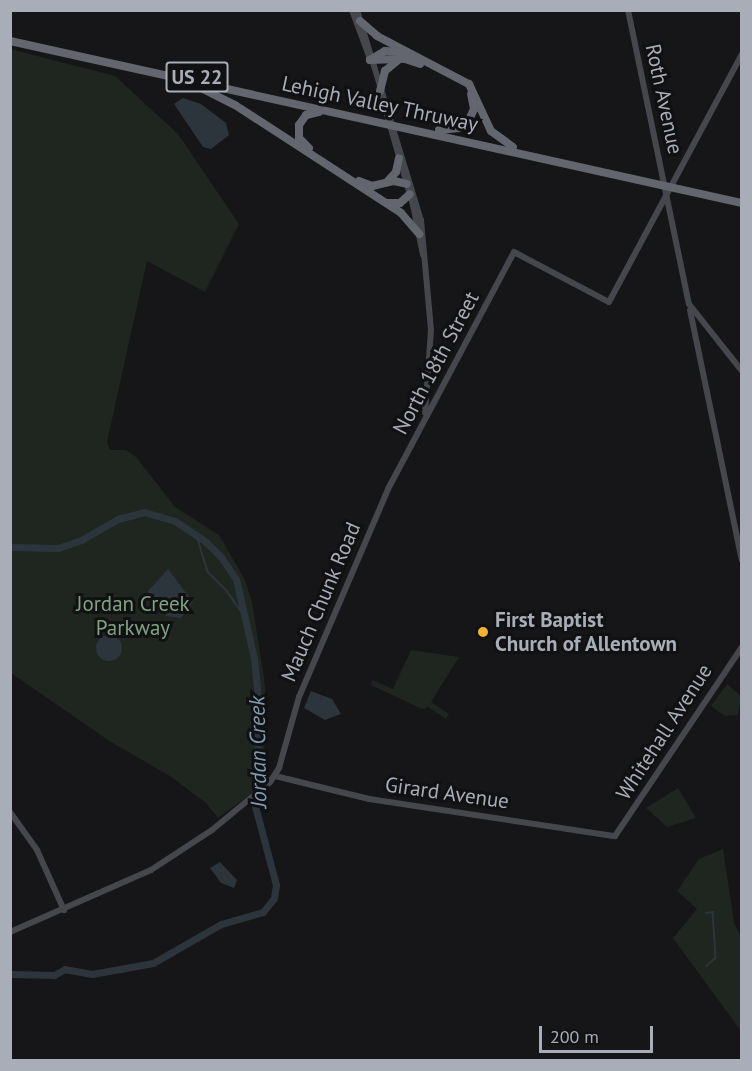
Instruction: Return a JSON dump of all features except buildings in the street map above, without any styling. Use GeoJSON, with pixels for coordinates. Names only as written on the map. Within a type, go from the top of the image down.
{"type":"FeatureCollection","features":[{"type":"Feature","properties":{"kind":"highway"},"geometry":{"type":"LineString","coordinates":[[360,21],[374,34],[469,84],[491,131],[513,147]]}},
{"type":"Feature","properties":{"kind":"highway","name":"Lehigh Valley Thruway"},"geometry":{"type":"LineString","coordinates":[[10,36],[396,124],[741,198]]}},
{"type":"Feature","properties":{"kind":"highway","name":"Lehigh Valley Thruway"},"geometry":{"type":"LineString","coordinates":[[10,41],[384,121]]}},
{"type":"Feature","properties":{"kind":"highway"},"geometry":{"type":"LineString","coordinates":[[370,60],[389,51],[411,54]]}},
{"type":"Feature","properties":{"kind":"highway"},"geometry":{"type":"LineString","coordinates":[[370,60],[403,59],[461,85],[473,96],[474,110],[468,122],[459,128],[439,130]]}},
{"type":"Feature","properties":{"kind":"highway"},"geometry":{"type":"LineString","coordinates":[[380,91],[387,68],[403,59]]}},
{"type":"Feature","properties":{"kind":"highway"},"geometry":{"type":"LineString","coordinates":[[178,78],[228,101],[406,217],[419,234]]}},
{"type":"Feature","properties":{"kind":"highway"},"geometry":{"type":"LineString","coordinates":[[329,111],[310,113],[302,119],[298,130],[302,142],[360,181],[372,186],[386,183],[410,188],[400,203],[385,203]]}},
{"type":"Feature","properties":{"kind":"highway","name":"Lehigh Valley Thruway"},"geometry":{"type":"LineString","coordinates":[[396,124],[439,130],[650,180]]}},
{"type":"Feature","properties":{"kind":"highway"},"geometry":{"type":"LineString","coordinates":[[386,183],[396,172],[399,158]]}},
{"type":"Feature","properties":{"kind":"highway","name":"Lehigh Valley Thruway"},"geometry":{"type":"LineString","coordinates":[[700,191],[741,203]]}},
{"type":"Feature","properties":{"kind":"main road"},"geometry":{"type":"LineString","coordinates":[[352,10],[410,188],[424,257],[431,330],[425,417]]}},
{"type":"Feature","properties":{"kind":"main road"},"geometry":{"type":"LineString","coordinates":[[357,10],[370,60]]}},
{"type":"Feature","properties":{"kind":"main road","name":"Roth Avenue"},"geometry":{"type":"LineString","coordinates":[[628,10],[741,560]]}},
{"type":"Feature","properties":{"kind":"main road"},"geometry":{"type":"LineString","coordinates":[[667,194],[741,54]]}},
{"type":"Feature","properties":{"kind":"main road"},"geometry":{"type":"LineString","coordinates":[[380,91],[410,188],[424,257]]}},
{"type":"Feature","properties":{"kind":"main road","name":"North 18th Street"},"geometry":{"type":"LineString","coordinates":[[388,489],[514,252],[609,302],[667,194]]}},
{"type":"Feature","properties":{"kind":"main road"},"geometry":{"type":"LineString","coordinates":[[689,304],[741,371]]}},
{"type":"Feature","properties":{"kind":"main road"},"geometry":{"type":"LineString","coordinates":[[427,392],[437,396]]}},
{"type":"Feature","properties":{"kind":"main road","name":"Mauch Chunk Road"},"geometry":{"type":"LineString","coordinates":[[10,932],[151,870],[266,788],[275,776],[299,697],[388,489]]}},
{"type":"Feature","properties":{"kind":"main road","name":"Whitehall Avenue"},"geometry":{"type":"LineString","coordinates":[[615,836],[741,647]]}},
{"type":"Feature","properties":{"kind":"main road","name":"Girard Avenue"},"geometry":{"type":"LineString","coordinates":[[275,776],[369,799],[615,836]]}},
{"type":"Feature","properties":{"kind":"main road"},"geometry":{"type":"LineString","coordinates":[[10,812],[38,850],[64,910]]}},
{"type":"Feature","properties":{"kind":"green space","name":"Jordan Creek Parkway"},"geometry":{"type":"Polygon","coordinates":[[[10,49],[115,76],[178,134],[239,224],[205,292],[147,261],[107,442],[110,450],[126,450],[136,457],[175,507],[219,535],[245,580],[252,602],[265,685],[264,784],[218,818],[206,803],[170,776],[111,742],[11,673],[10,49]]]}},
{"type":"Feature","properties":{"kind":"green space"},"geometry":{"type":"Polygon","coordinates":[[[411,650],[459,657],[431,702],[449,714],[446,719],[428,707],[422,709],[371,685],[372,680],[393,689],[411,650]]]}},
{"type":"Feature","properties":{"kind":"green space"},"geometry":{"type":"Polygon","coordinates":[[[727,684],[741,696],[738,715],[725,716],[711,706],[727,684]]]}},
{"type":"Feature","properties":{"kind":"green space"},"geometry":{"type":"Polygon","coordinates":[[[678,788],[696,818],[667,827],[646,808],[678,788]]]}},
{"type":"Feature","properties":{"kind":"green space"},"geometry":{"type":"Polygon","coordinates":[[[723,849],[734,923],[741,937],[741,1031],[673,938],[697,909],[677,891],[699,859],[723,849]]]}},
{"type":"Feature","properties":{"kind":"shaded area"},"geometry":{"type":"Polygon","coordinates":[[[183,98],[201,104],[226,123],[229,135],[211,149],[203,147],[174,104],[183,98]]]}},
{"type":"Feature","properties":{"kind":"shaded area"},"geometry":{"type":"Polygon","coordinates":[[[168,569],[193,602],[181,618],[166,616],[162,602],[149,599],[148,591],[168,569]]]}},
{"type":"Feature","properties":{"kind":"shaded area"},"geometry":{"type":"Polygon","coordinates":[[[109,635],[118,639],[122,648],[118,657],[109,661],[100,657],[96,648],[100,639],[109,635]]]}},
{"type":"Feature","properties":{"kind":"shaded area"},"geometry":{"type":"Polygon","coordinates":[[[311,691],[332,699],[341,714],[325,720],[304,708],[311,691]]]}},
{"type":"Feature","properties":{"kind":"shaded area"},"geometry":{"type":"Polygon","coordinates":[[[220,862],[237,880],[234,888],[221,883],[210,868],[220,862]]]}},
{"type":"Feature","properties":{"kind":"waterway","name":"Jordan Creek"},"geometry":{"type":"LineString","coordinates":[[10,547],[58,548],[81,540],[118,519],[144,512],[175,521],[206,542],[221,557],[236,579],[254,658],[259,708],[255,806],[276,885],[274,898],[263,912],[221,924],[153,963],[92,974],[65,969],[54,975],[10,974]]}},
{"type":"Feature","properties":{"kind":"waterway"},"geometry":{"type":"LineString","coordinates":[[197,536],[208,572],[227,591],[247,620]]}},
{"type":"Feature","properties":{"kind":"waterway"},"geometry":{"type":"LineString","coordinates":[[706,913],[713,912],[716,958],[707,966]]}},
{"type":"Feature","properties":{"kind":"place","name":"First Baptist Church of Allentown"},"geometry":{"type":"Point","coordinates":[483,632]}}]}
